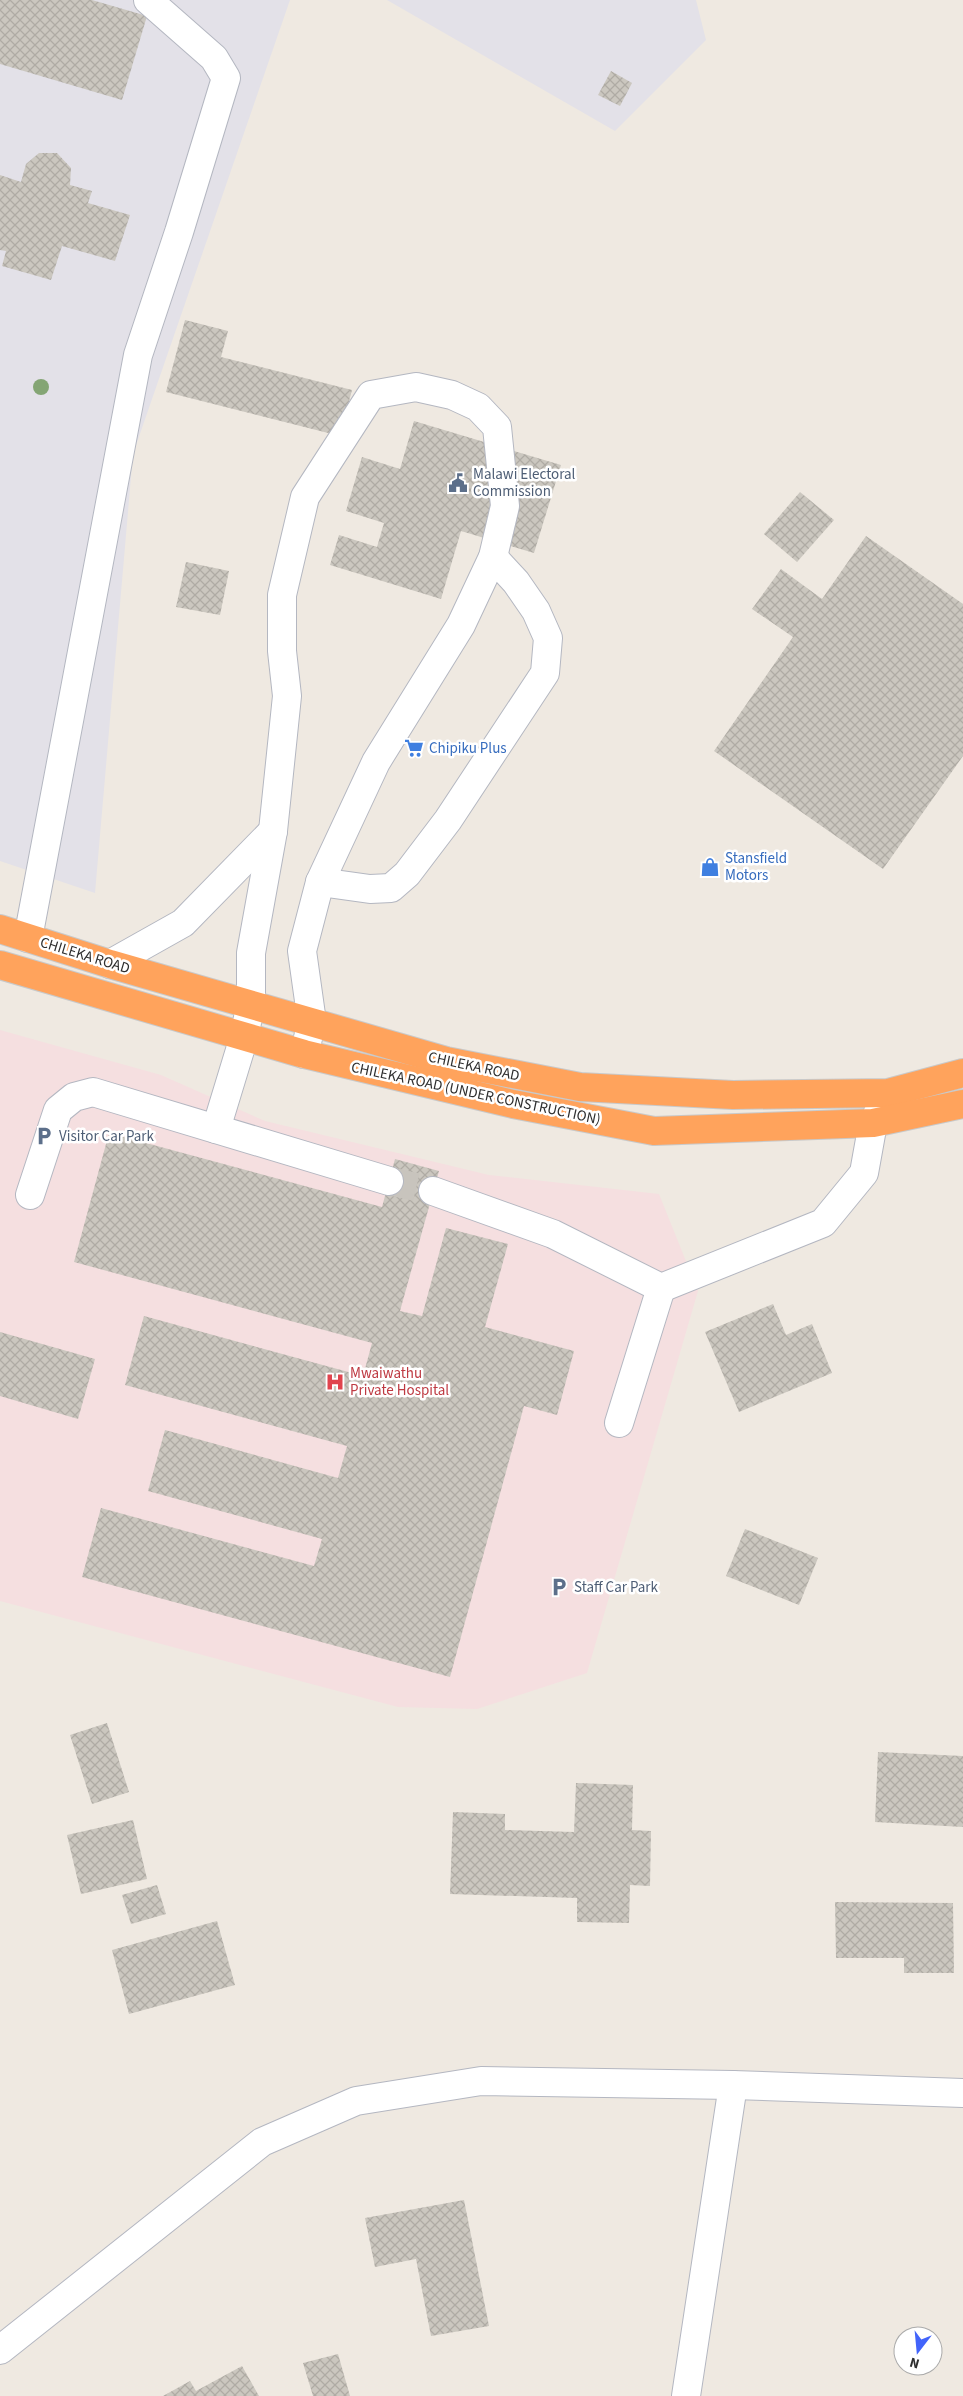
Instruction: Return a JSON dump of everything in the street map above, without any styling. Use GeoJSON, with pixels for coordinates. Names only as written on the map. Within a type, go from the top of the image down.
{"type":"FeatureCollection","features":[{"type":"Feature","properties":{"kind":"highway","name":"CHILEKA ROAD"},"geometry":{"type":"LineString","coordinates":[[0,928],[110,964],[446,1061],[580,1087],[733,1095],[888,1093],[963,1073]]}},
{"type":"Feature","properties":{"kind":"highway","name":"CHILEKA ROAD (UNDER CONSTRUCTION)"},"geometry":{"type":"LineString","coordinates":[[0,965],[304,1054],[513,1104],[654,1131],[873,1123],[963,1104]]}},
{"type":"Feature","properties":{"kind":"street"},"geometry":{"type":"LineString","coordinates":[[28,938],[138,355],[179,232],[226,78],[214,58],[148,0]]}},
{"type":"Feature","properties":{"kind":"street"},"geometry":{"type":"LineString","coordinates":[[216,1129],[244,1037],[250,1003],[251,953],[273,831],[287,696],[282,651],[282,595],[305,497],[371,395],[416,387],[452,395],[478,407],[497,427],[505,506],[493,558],[461,625],[376,762],[320,882],[302,951],[312,1022],[304,1054]]}},
{"type":"Feature","properties":{"kind":"street"},"geometry":{"type":"LineString","coordinates":[[320,882],[370,889],[391,888],[407,874],[448,820],[545,673],[548,638],[536,611],[516,582],[493,558]]}},
{"type":"Feature","properties":{"kind":"street"},"geometry":{"type":"LineString","coordinates":[[110,964],[182,923],[273,831]]}},
{"type":"Feature","properties":{"kind":"street"},"geometry":{"type":"LineString","coordinates":[[30,1195],[58,1110],[74,1097],[92,1092],[389,1181]]}},
{"type":"Feature","properties":{"kind":"street"},"geometry":{"type":"LineString","coordinates":[[433,1191],[553,1234],[661,1288],[823,1223],[864,1173],[873,1123],[888,1093]]}},
{"type":"Feature","properties":{"kind":"street"},"geometry":{"type":"LineString","coordinates":[[619,1423],[661,1288]]}},
{"type":"Feature","properties":{"kind":"street"},"geometry":{"type":"LineString","coordinates":[[0,2350],[262,2142],[356,2101],[482,2081],[733,2085],[963,2094]]}},
{"type":"Feature","properties":{"kind":"street"},"geometry":{"type":"LineString","coordinates":[[686,2396],[733,2085]]}},
{"type":"Feature","properties":{"kind":"shaded area"},"geometry":{"type":"Polygon","coordinates":[[[0,0],[290,0],[133,454],[95,893],[0,861],[0,0]]]}},
{"type":"Feature","properties":{"kind":"shaded area"},"geometry":{"type":"Polygon","coordinates":[[[387,0],[696,0],[706,40],[615,131],[387,0]]]}},
{"type":"Feature","properties":{"kind":"shaded area","name":"Mwaiwathu Private Hospital"},"geometry":{"type":"Polygon","coordinates":[[[0,1030],[161,1075],[265,1121],[489,1175],[659,1194],[698,1291],[587,1673],[477,1709],[398,1707],[0,1601],[0,1030]]]}},
{"type":"Feature","properties":{"kind":"building"},"geometry":{"type":"Polygon","coordinates":[[[0,0],[92,0],[147,16],[122,100],[0,64],[0,0]]]}},
{"type":"Feature","properties":{"kind":"building"},"geometry":{"type":"Polygon","coordinates":[[[611,71],[632,83],[620,106],[598,95],[611,71]]]}},
{"type":"Feature","properties":{"kind":"building"},"geometry":{"type":"Polygon","coordinates":[[[39,153],[57,153],[71,168],[70,185],[92,191],[88,203],[130,215],[115,261],[62,246],[51,280],[2,266],[6,251],[0,250],[0,175],[21,182],[26,164],[39,153]]]}},
{"type":"Feature","properties":{"kind":"building"},"geometry":{"type":"Polygon","coordinates":[[[185,320],[228,331],[221,357],[352,390],[340,436],[166,392],[185,320]]]}},
{"type":"Feature","properties":{"kind":"building"},"geometry":{"type":"Polygon","coordinates":[[[414,421],[561,465],[534,553],[461,531],[441,599],[330,565],[339,535],[377,547],[384,523],[346,511],[362,457],[400,469],[414,421]]]}},
{"type":"Feature","properties":{"kind":"building"},"geometry":{"type":"Polygon","coordinates":[[[800,492],[834,520],[797,562],[764,534],[800,492]]]}},
{"type":"Feature","properties":{"kind":"building"},"geometry":{"type":"Polygon","coordinates":[[[866,536],[963,604],[963,756],[883,869],[714,751],[793,637],[752,609],[781,569],[822,599],[866,536]]]}},
{"type":"Feature","properties":{"kind":"building"},"geometry":{"type":"Polygon","coordinates":[[[186,562],[229,571],[220,615],[176,607],[186,562]]]}},
{"type":"Feature","properties":{"kind":"building"},"geometry":{"type":"Polygon","coordinates":[[[109,1133],[382,1207],[395,1159],[439,1171],[400,1311],[422,1316],[446,1228],[508,1244],[485,1327],[574,1351],[557,1415],[524,1406],[450,1677],[82,1577],[101,1508],[314,1566],[322,1539],[148,1491],[165,1430],[338,1478],[347,1446],[125,1385],[144,1316],[363,1376],[372,1343],[74,1262],[109,1133]]]}},
{"type":"Feature","properties":{"kind":"building"},"geometry":{"type":"Polygon","coordinates":[[[773,1304],[786,1335],[812,1324],[832,1373],[739,1412],[705,1332],[773,1304]]]}},
{"type":"Feature","properties":{"kind":"building"},"geometry":{"type":"Polygon","coordinates":[[[0,1332],[95,1359],[78,1419],[0,1396],[0,1332]]]}},
{"type":"Feature","properties":{"kind":"building"},"geometry":{"type":"Polygon","coordinates":[[[745,1529],[818,1558],[799,1605],[726,1576],[745,1529]]]}},
{"type":"Feature","properties":{"kind":"building"},"geometry":{"type":"Polygon","coordinates":[[[107,1723],[129,1792],[92,1804],[70,1735],[107,1723]]]}},
{"type":"Feature","properties":{"kind":"building"},"geometry":{"type":"Polygon","coordinates":[[[878,1752],[963,1756],[963,1827],[875,1822],[878,1752]]]}},
{"type":"Feature","properties":{"kind":"building"},"geometry":{"type":"Polygon","coordinates":[[[576,1783],[633,1785],[632,1830],[651,1831],[650,1886],[630,1885],[629,1923],[577,1922],[577,1898],[450,1894],[453,1812],[505,1814],[505,1830],[574,1832],[576,1783]]]}},
{"type":"Feature","properties":{"kind":"building"},"geometry":{"type":"Polygon","coordinates":[[[133,1820],[147,1879],[81,1894],[67,1835],[133,1820]]]}},
{"type":"Feature","properties":{"kind":"building"},"geometry":{"type":"Polygon","coordinates":[[[157,1885],[166,1914],[131,1924],[122,1895],[157,1885]]]}},
{"type":"Feature","properties":{"kind":"building"},"geometry":{"type":"Polygon","coordinates":[[[835,1902],[953,1903],[954,1973],[904,1973],[904,1958],[836,1958],[835,1902]]]}},
{"type":"Feature","properties":{"kind":"building"},"geometry":{"type":"Polygon","coordinates":[[[217,1921],[235,1985],[129,2014],[112,1950],[217,1921]]]}},
{"type":"Feature","properties":{"kind":"building"},"geometry":{"type":"Polygon","coordinates":[[[464,2200],[489,2326],[431,2336],[416,2259],[375,2267],[365,2218],[464,2200]]]}},
{"type":"Feature","properties":{"kind":"building"},"geometry":{"type":"Polygon","coordinates":[[[338,2354],[350,2396],[313,2396],[303,2363],[338,2354]]]}},
{"type":"Feature","properties":{"kind":"building"},"geometry":{"type":"Polygon","coordinates":[[[242,2366],[259,2396],[163,2396],[190,2381],[196,2391],[242,2366]]]}},
{"type":"Feature","properties":{"kind":"tunnel"},"geometry":{"type":"LineString","coordinates":[[389,1181],[433,1191]]}},
{"type":"Feature","properties":{"kind":"place","name":"Malawi Electoral Commission"},"geometry":{"type":"Point","coordinates":[458,483]}},
{"type":"Feature","properties":{"kind":"place","name":"Chipiku Plus"},"geometry":{"type":"Point","coordinates":[414,748]}},
{"type":"Feature","properties":{"kind":"place","name":"Stansfield Motors"},"geometry":{"type":"Point","coordinates":[710,867]}},
{"type":"Feature","properties":{"kind":"place","name":"Visitor Car Park"},"geometry":{"type":"Point","coordinates":[44,1136]}},
{"type":"Feature","properties":{"kind":"place","name":"Mwaiwathu Private Hospital"},"geometry":{"type":"Point","coordinates":[335,1382]}},
{"type":"Feature","properties":{"kind":"place","name":"Staff Car Park"},"geometry":{"type":"Point","coordinates":[559,1587]}}]}
